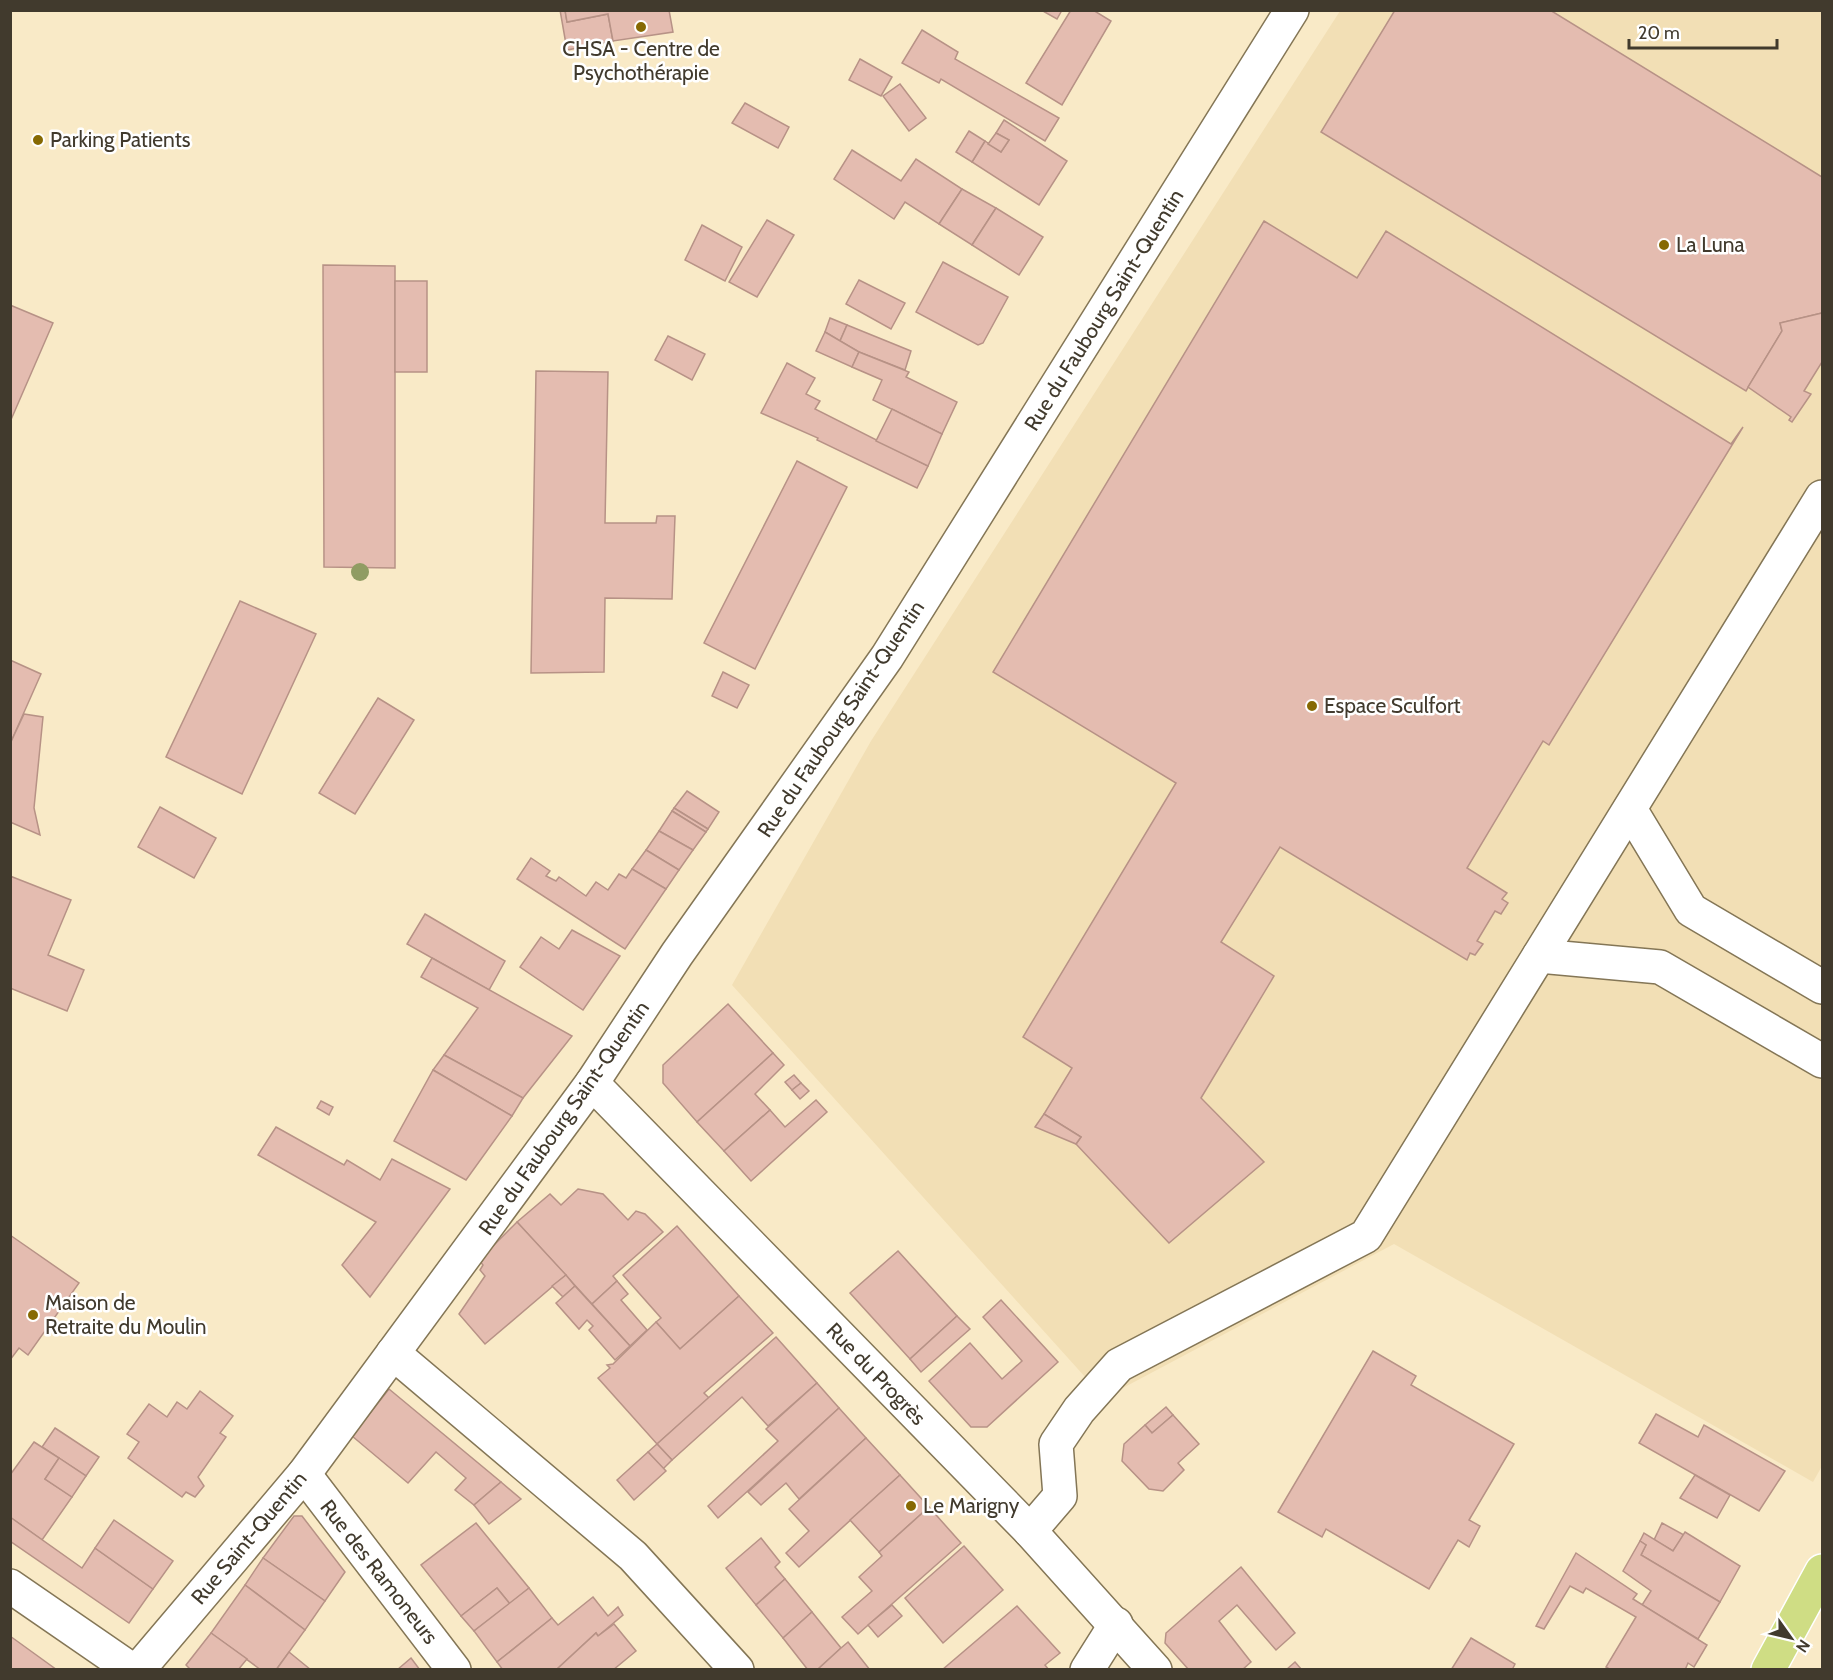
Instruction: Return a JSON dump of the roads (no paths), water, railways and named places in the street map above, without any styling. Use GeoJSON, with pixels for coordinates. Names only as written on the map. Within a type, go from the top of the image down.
{"type":"FeatureCollection","features":[{"type":"Feature","properties":{"kind":"main road"},"geometry":{"type":"LineString","coordinates":[[1768,1670],[1822,1570]]}},
{"type":"Feature","properties":{"kind":"street","name":"Rue du Faubourg Saint-Quentin"},"geometry":{"type":"LineString","coordinates":[[356,1404],[592,1083],[677,954],[886,657],[1292,10]]}},
{"type":"Feature","properties":{"kind":"street"},"geometry":{"type":"LineString","coordinates":[[1030,1531],[1060,1496],[1056,1444],[1078,1410],[1119,1365],[1366,1236],[1822,497]]}},
{"type":"Feature","properties":{"kind":"street"},"geometry":{"type":"LineString","coordinates":[[1630,809],[1691,910],[1822,987]]}},
{"type":"Feature","properties":{"kind":"street"},"geometry":{"type":"LineString","coordinates":[[1539,956],[1660,967],[1822,1061]]}},
{"type":"Feature","properties":{"kind":"street","name":"Rue du Progrès"},"geometry":{"type":"LineString","coordinates":[[592,1083],[1030,1531],[1155,1670]]}},
{"type":"Feature","properties":{"kind":"street"},"geometry":{"type":"LineString","coordinates":[[393,1353],[633,1556],[737,1670]]}},
{"type":"Feature","properties":{"kind":"street","name":"Rue Saint-Quentin"},"geometry":{"type":"LineString","coordinates":[[138,1670],[304,1474],[356,1404]]}},
{"type":"Feature","properties":{"kind":"street","name":"Rue des Ramoneurs"},"geometry":{"type":"LineString","coordinates":[[304,1474],[454,1670]]}},
{"type":"Feature","properties":{"kind":"street"},"geometry":{"type":"LineString","coordinates":[[10,1586],[132,1670]]}},
{"type":"Feature","properties":{"kind":"street"},"geometry":{"type":"LineString","coordinates":[[1087,1670],[1116,1624]]}},
{"type":"Feature","properties":{"kind":"place","name":"CHSA - Centre de Psychothérapie"},"geometry":{"type":"Point","coordinates":[641,27]}},
{"type":"Feature","properties":{"kind":"place","name":"Parking Patients"},"geometry":{"type":"Point","coordinates":[38,140]}},
{"type":"Feature","properties":{"kind":"place","name":"La Luna"},"geometry":{"type":"Point","coordinates":[1664,245]}},
{"type":"Feature","properties":{"kind":"place","name":"Espace Sculfort"},"geometry":{"type":"Point","coordinates":[1312,706]}},
{"type":"Feature","properties":{"kind":"place","name":"Maison de Retraite du Moulin"},"geometry":{"type":"Point","coordinates":[33,1315]}},
{"type":"Feature","properties":{"kind":"place","name":"Le Marigny"},"geometry":{"type":"Point","coordinates":[911,1506]}}]}
